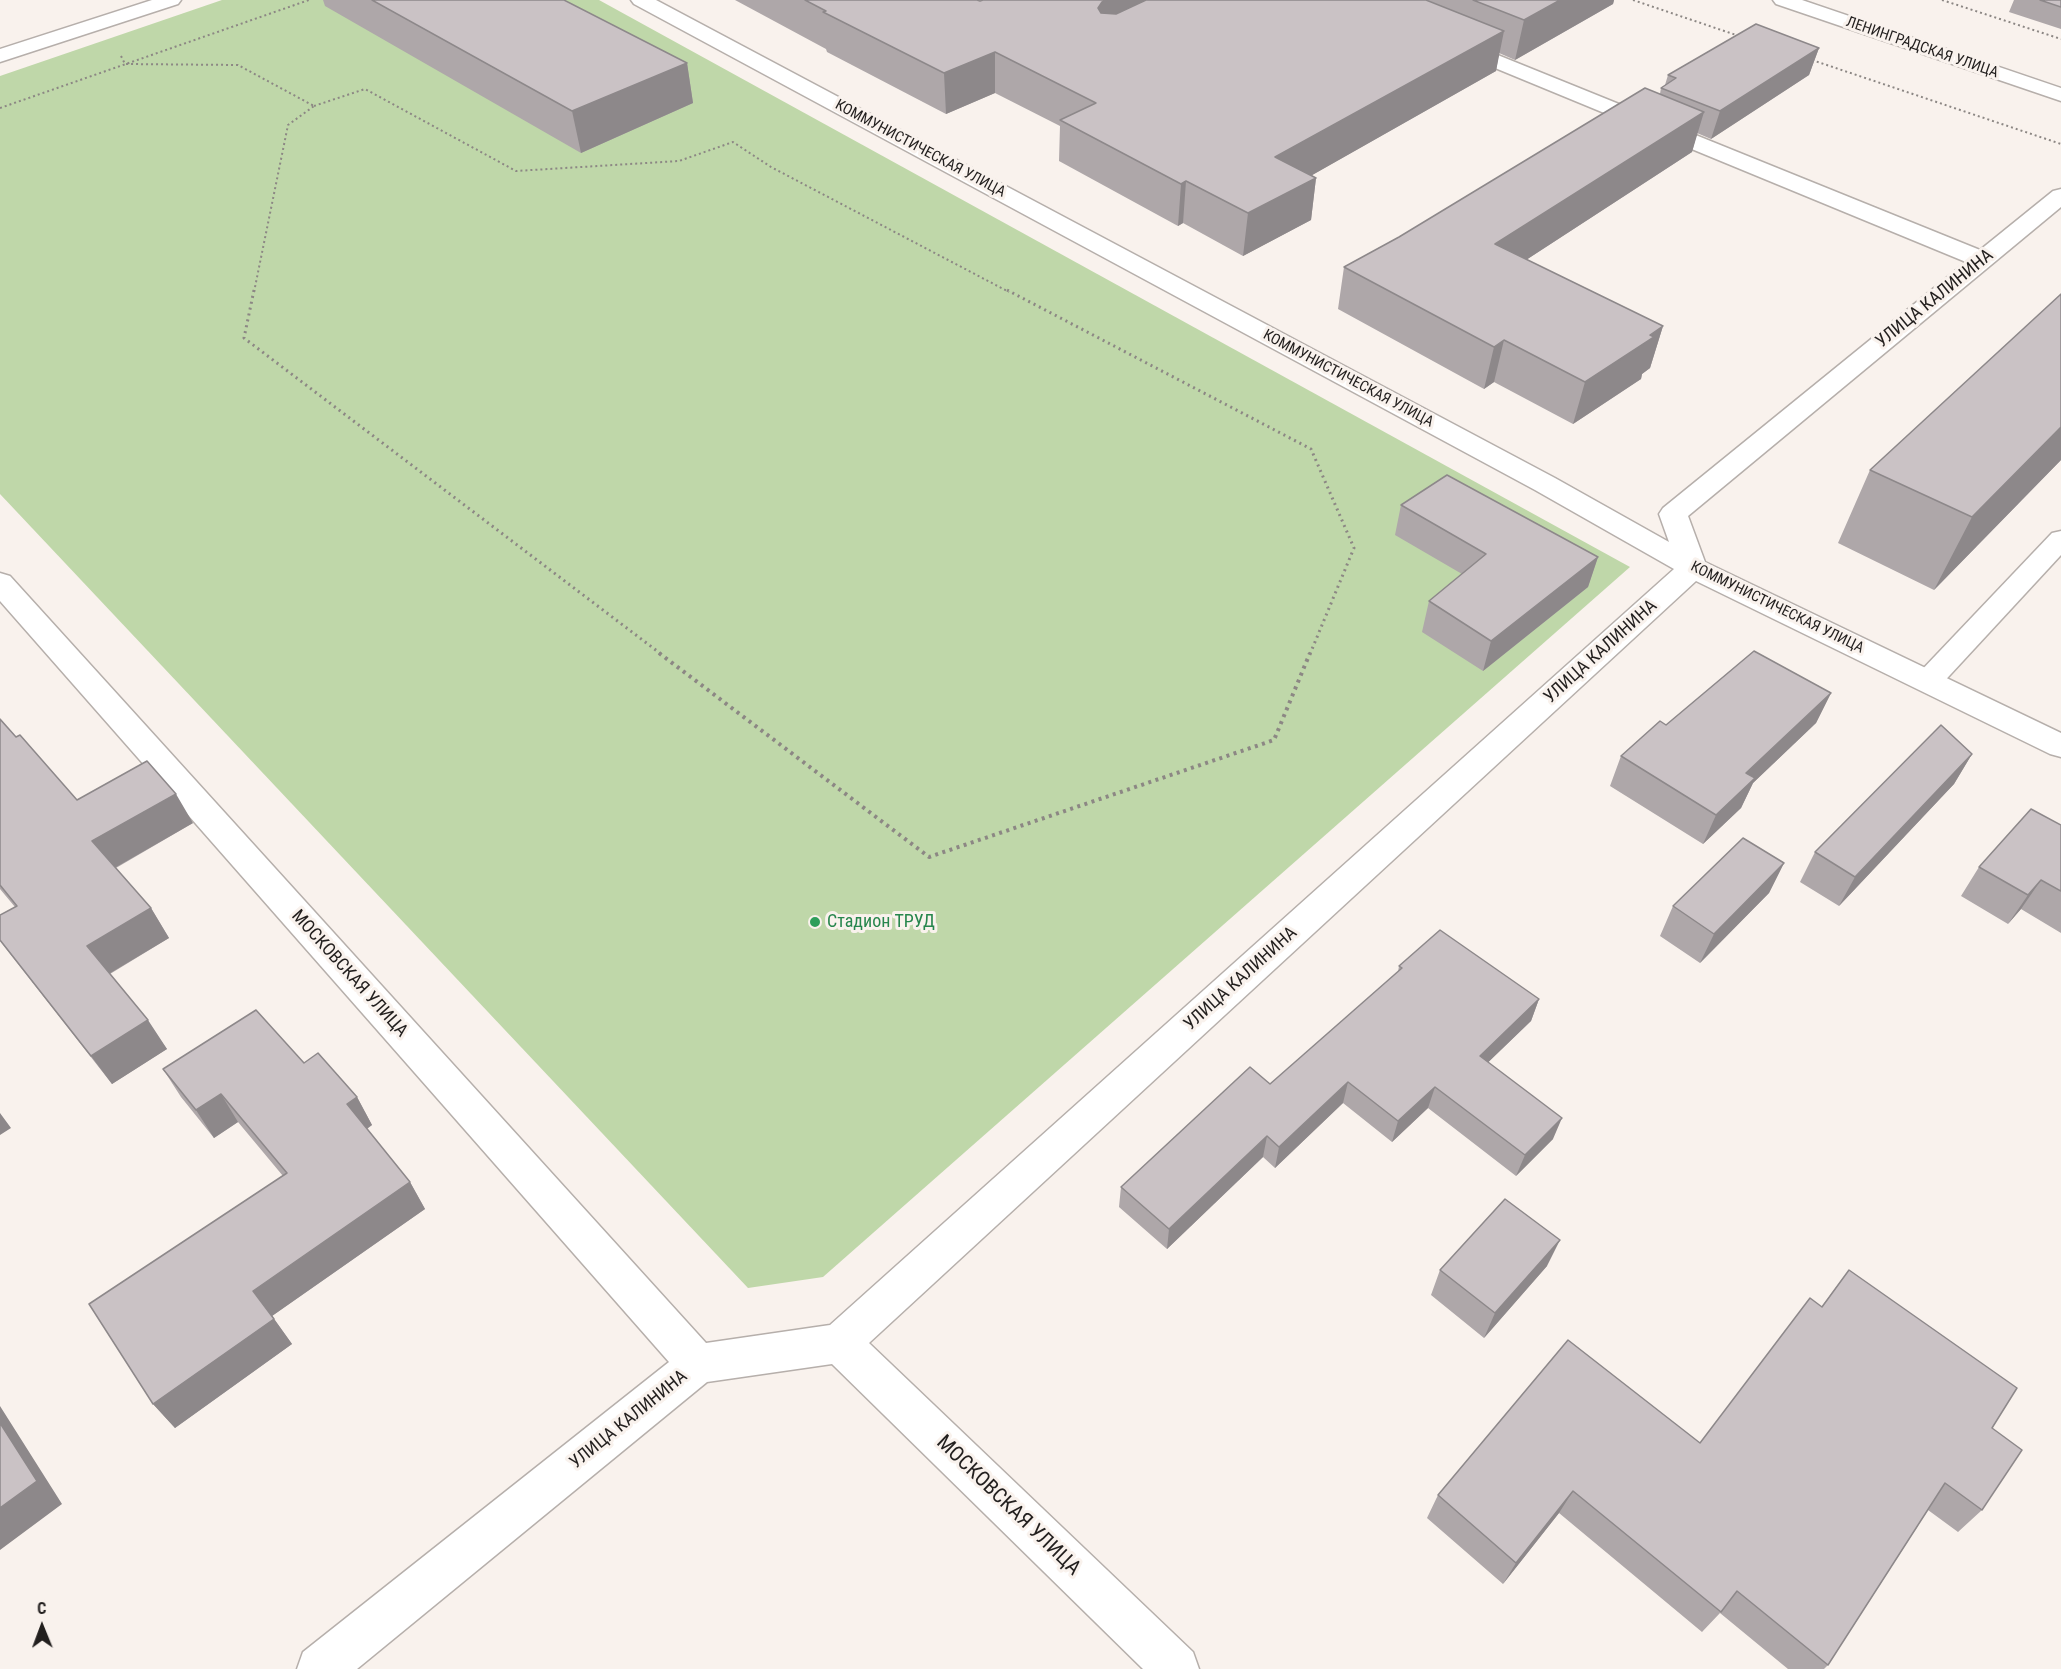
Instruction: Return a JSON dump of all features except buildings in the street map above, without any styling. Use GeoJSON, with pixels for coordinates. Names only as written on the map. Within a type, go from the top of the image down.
{"type":"FeatureCollection","features":[{"type":"Feature","properties":{"kind":"street"},"geometry":{"type":"LineString","coordinates":[[0,56],[171,0]]}},
{"type":"Feature","properties":{"kind":"street","name":"КОММУНИСТИЧЕСКАЯ УЛИЦА"},"geometry":{"type":"LineString","coordinates":[[641,0],[1534,478],[1693,568],[2061,746]]}},
{"type":"Feature","properties":{"kind":"street","name":"ЛЕНИНГРАДСКАЯ УЛИЦА"},"geometry":{"type":"LineString","coordinates":[[1783,0],[2061,95]]}},
{"type":"Feature","properties":{"kind":"street"},"geometry":{"type":"LineString","coordinates":[[1435,36],[1983,260]]}},
{"type":"Feature","properties":{"kind":"street","name":"УЛИЦА КАЛИНИНА"},"geometry":{"type":"LineString","coordinates":[[320,1669],[698,1364],[840,1343],[1693,568],[1673,514],[2061,196]]}},
{"type":"Feature","properties":{"kind":"street","name":"МОСКОВСКАЯ УЛИЦА"},"geometry":{"type":"LineString","coordinates":[[0,583],[698,1364]]}},
{"type":"Feature","properties":{"kind":"street","name":"МОСКОВСКАЯ УЛИЦА"},"geometry":{"type":"LineString","coordinates":[[840,1343],[1176,1669]]}},
{"type":"Feature","properties":{"kind":"lane"},"geometry":{"type":"LineString","coordinates":[[1928,681],[2061,538]]}},
{"type":"Feature","properties":{"kind":"path"},"geometry":{"type":"LineString","coordinates":[[0,108],[309,0]]}},
{"type":"Feature","properties":{"kind":"path"},"geometry":{"type":"LineString","coordinates":[[1634,0],[1743,37]]}},
{"type":"Feature","properties":{"kind":"path"},"geometry":{"type":"LineString","coordinates":[[1942,0],[2061,39]]}},
{"type":"Feature","properties":{"kind":"path"},"geometry":{"type":"LineString","coordinates":[[1811,60],[2061,144]]}},
{"type":"Feature","properties":{"kind":"path"},"geometry":{"type":"LineString","coordinates":[[125,64],[238,65],[314,106],[365,89],[516,171],[679,161],[733,142],[771,168],[1311,449],[1354,548],[1274,740],[929,857],[244,338],[288,125],[314,106]]}},
{"type":"Feature","properties":{"kind":"green space","name":"Стадион ТРУД"},"geometry":{"type":"Polygon","coordinates":[[[222,0],[599,0],[1630,567],[823,1277],[748,1288],[0,494],[0,76],[222,0]]]}},
{"type":"Feature","properties":{"kind":"place","name":"Стадион ТРУД"},"geometry":{"type":"Point","coordinates":[815,922]}}]}
